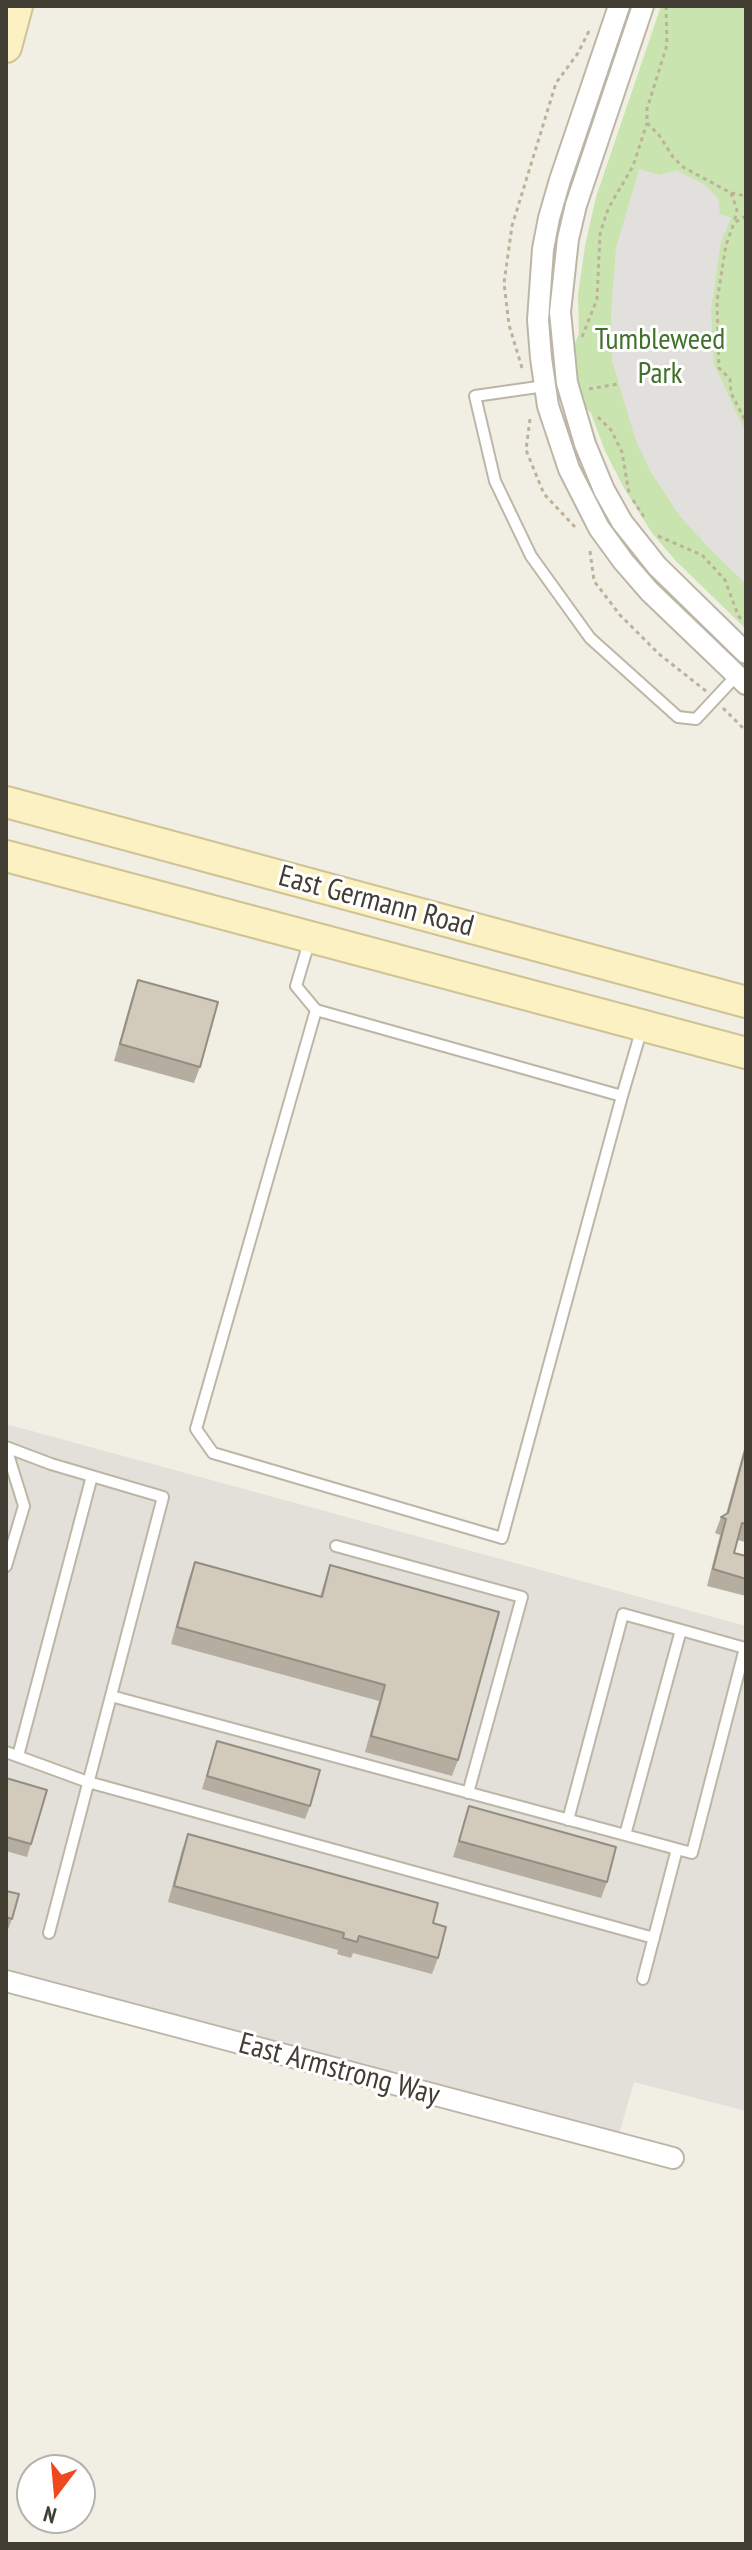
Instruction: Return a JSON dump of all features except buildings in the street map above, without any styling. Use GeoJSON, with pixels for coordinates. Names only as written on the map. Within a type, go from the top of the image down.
{"type":"FeatureCollection","features":[{"type":"Feature","properties":{"kind":"main road"},"geometry":{"type":"LineString","coordinates":[[6,47],[17,6]]}},
{"type":"Feature","properties":{"kind":"main road","name":"East Germann Road"},"geometry":{"type":"LineString","coordinates":[[6,802],[746,1002]]}},
{"type":"Feature","properties":{"kind":"main road","name":"East Germann Road"},"geometry":{"type":"LineString","coordinates":[[6,856],[746,1053]]}},
{"type":"Feature","properties":{"kind":"main road"},"geometry":{"type":"LineString","coordinates":[[269,926],[286,877]]}},
{"type":"Feature","properties":{"kind":"street"},"geometry":{"type":"LineString","coordinates":[[619,6],[560,180],[546,233],[538,320],[545,386],[557,437],[569,469],[599,528],[636,577],[743,675]]}},
{"type":"Feature","properties":{"kind":"street"},"geometry":{"type":"LineString","coordinates":[[643,6],[576,205],[568,239],[560,312],[567,383],[585,444],[604,490],[622,522],[657,566],[746,653]]}},
{"type":"Feature","properties":{"kind":"street"},"geometry":{"type":"LineString","coordinates":[[545,386],[567,383]]}},
{"type":"Feature","properties":{"kind":"street","name":"East Armstrong Way"},"geometry":{"type":"LineString","coordinates":[[6,1981],[673,2158]]}},
{"type":"Feature","properties":{"kind":"lane"},"geometry":{"type":"LineString","coordinates":[[545,386],[475,396],[495,481],[531,556],[590,638],[678,717],[696,719],[743,675]]}},
{"type":"Feature","properties":{"kind":"lane"},"geometry":{"type":"LineString","coordinates":[[311,937],[296,986],[316,1010],[622,1096]]}},
{"type":"Feature","properties":{"kind":"lane"},"geometry":{"type":"LineString","coordinates":[[316,1010],[196,1429],[213,1453],[502,1538],[643,1025]]}},
{"type":"Feature","properties":{"kind":"lane"},"geometry":{"type":"LineString","coordinates":[[6,1448],[163,1497],[49,1933]]}},
{"type":"Feature","properties":{"kind":"lane"},"geometry":{"type":"LineString","coordinates":[[6,1448],[24,1506],[6,1566]]}},
{"type":"Feature","properties":{"kind":"lane"},"geometry":{"type":"LineString","coordinates":[[18,1756],[92,1476]]}},
{"type":"Feature","properties":{"kind":"lane"},"geometry":{"type":"LineString","coordinates":[[336,1546],[522,1597],[468,1793]]}},
{"type":"Feature","properties":{"kind":"lane"},"geometry":{"type":"LineString","coordinates":[[111,1696],[468,1793],[568,1820],[692,1853],[745,1648],[623,1614],[568,1820]]}},
{"type":"Feature","properties":{"kind":"lane"},"geometry":{"type":"LineString","coordinates":[[625,1835],[681,1630]]}},
{"type":"Feature","properties":{"kind":"lane"},"geometry":{"type":"LineString","coordinates":[[6,1752],[88,1782],[654,1938]]}},
{"type":"Feature","properties":{"kind":"lane"},"geometry":{"type":"LineString","coordinates":[[643,1979],[677,1849]]}},
{"type":"Feature","properties":{"kind":"path"},"geometry":{"type":"LineString","coordinates":[[581,338],[597,299],[600,234],[616,194],[633,166],[667,45],[666,6]]}},
{"type":"Feature","properties":{"kind":"path"},"geometry":{"type":"LineString","coordinates":[[647,123],[683,167],[731,193],[746,196]]}},
{"type":"Feature","properties":{"kind":"path"},"geometry":{"type":"LineString","coordinates":[[731,193],[737,210],[720,273],[717,301],[719,368],[730,379],[731,393],[746,422]]}},
{"type":"Feature","properties":{"kind":"path"},"geometry":{"type":"LineString","coordinates":[[734,223],[746,216]]}},
{"type":"Feature","properties":{"kind":"path"},"geometry":{"type":"LineString","coordinates":[[585,397],[585,390],[618,384]]}},
{"type":"Feature","properties":{"kind":"path"},"geometry":{"type":"LineString","coordinates":[[595,414],[617,441],[627,468],[629,493],[644,516],[660,537],[692,549],[711,564],[725,580],[738,615],[746,624]]}},
{"type":"Feature","properties":{"kind":"shaded area"},"geometry":{"type":"Polygon","coordinates":[[[639,169],[660,175],[676,170],[704,184],[718,198],[720,214],[731,218],[721,242],[711,311],[714,364],[746,433],[746,584],[679,515],[652,474],[636,441],[612,361],[611,311],[616,248],[639,169]]]}},
{"type":"Feature","properties":{"kind":"shaded area"},"geometry":{"type":"Polygon","coordinates":[[[6,1424],[746,1626],[746,2111],[634,2082],[619,2134],[6,1970],[6,1424]]]}},
{"type":"Feature","properties":{"kind":"green space","name":"Tumbleweed Park"},"geometry":{"type":"Polygon","coordinates":[[[661,6],[746,6],[746,629],[676,561],[652,533],[624,488],[605,451],[591,413],[583,405],[572,350],[579,334],[578,295],[596,197],[661,6]]]}}]}
